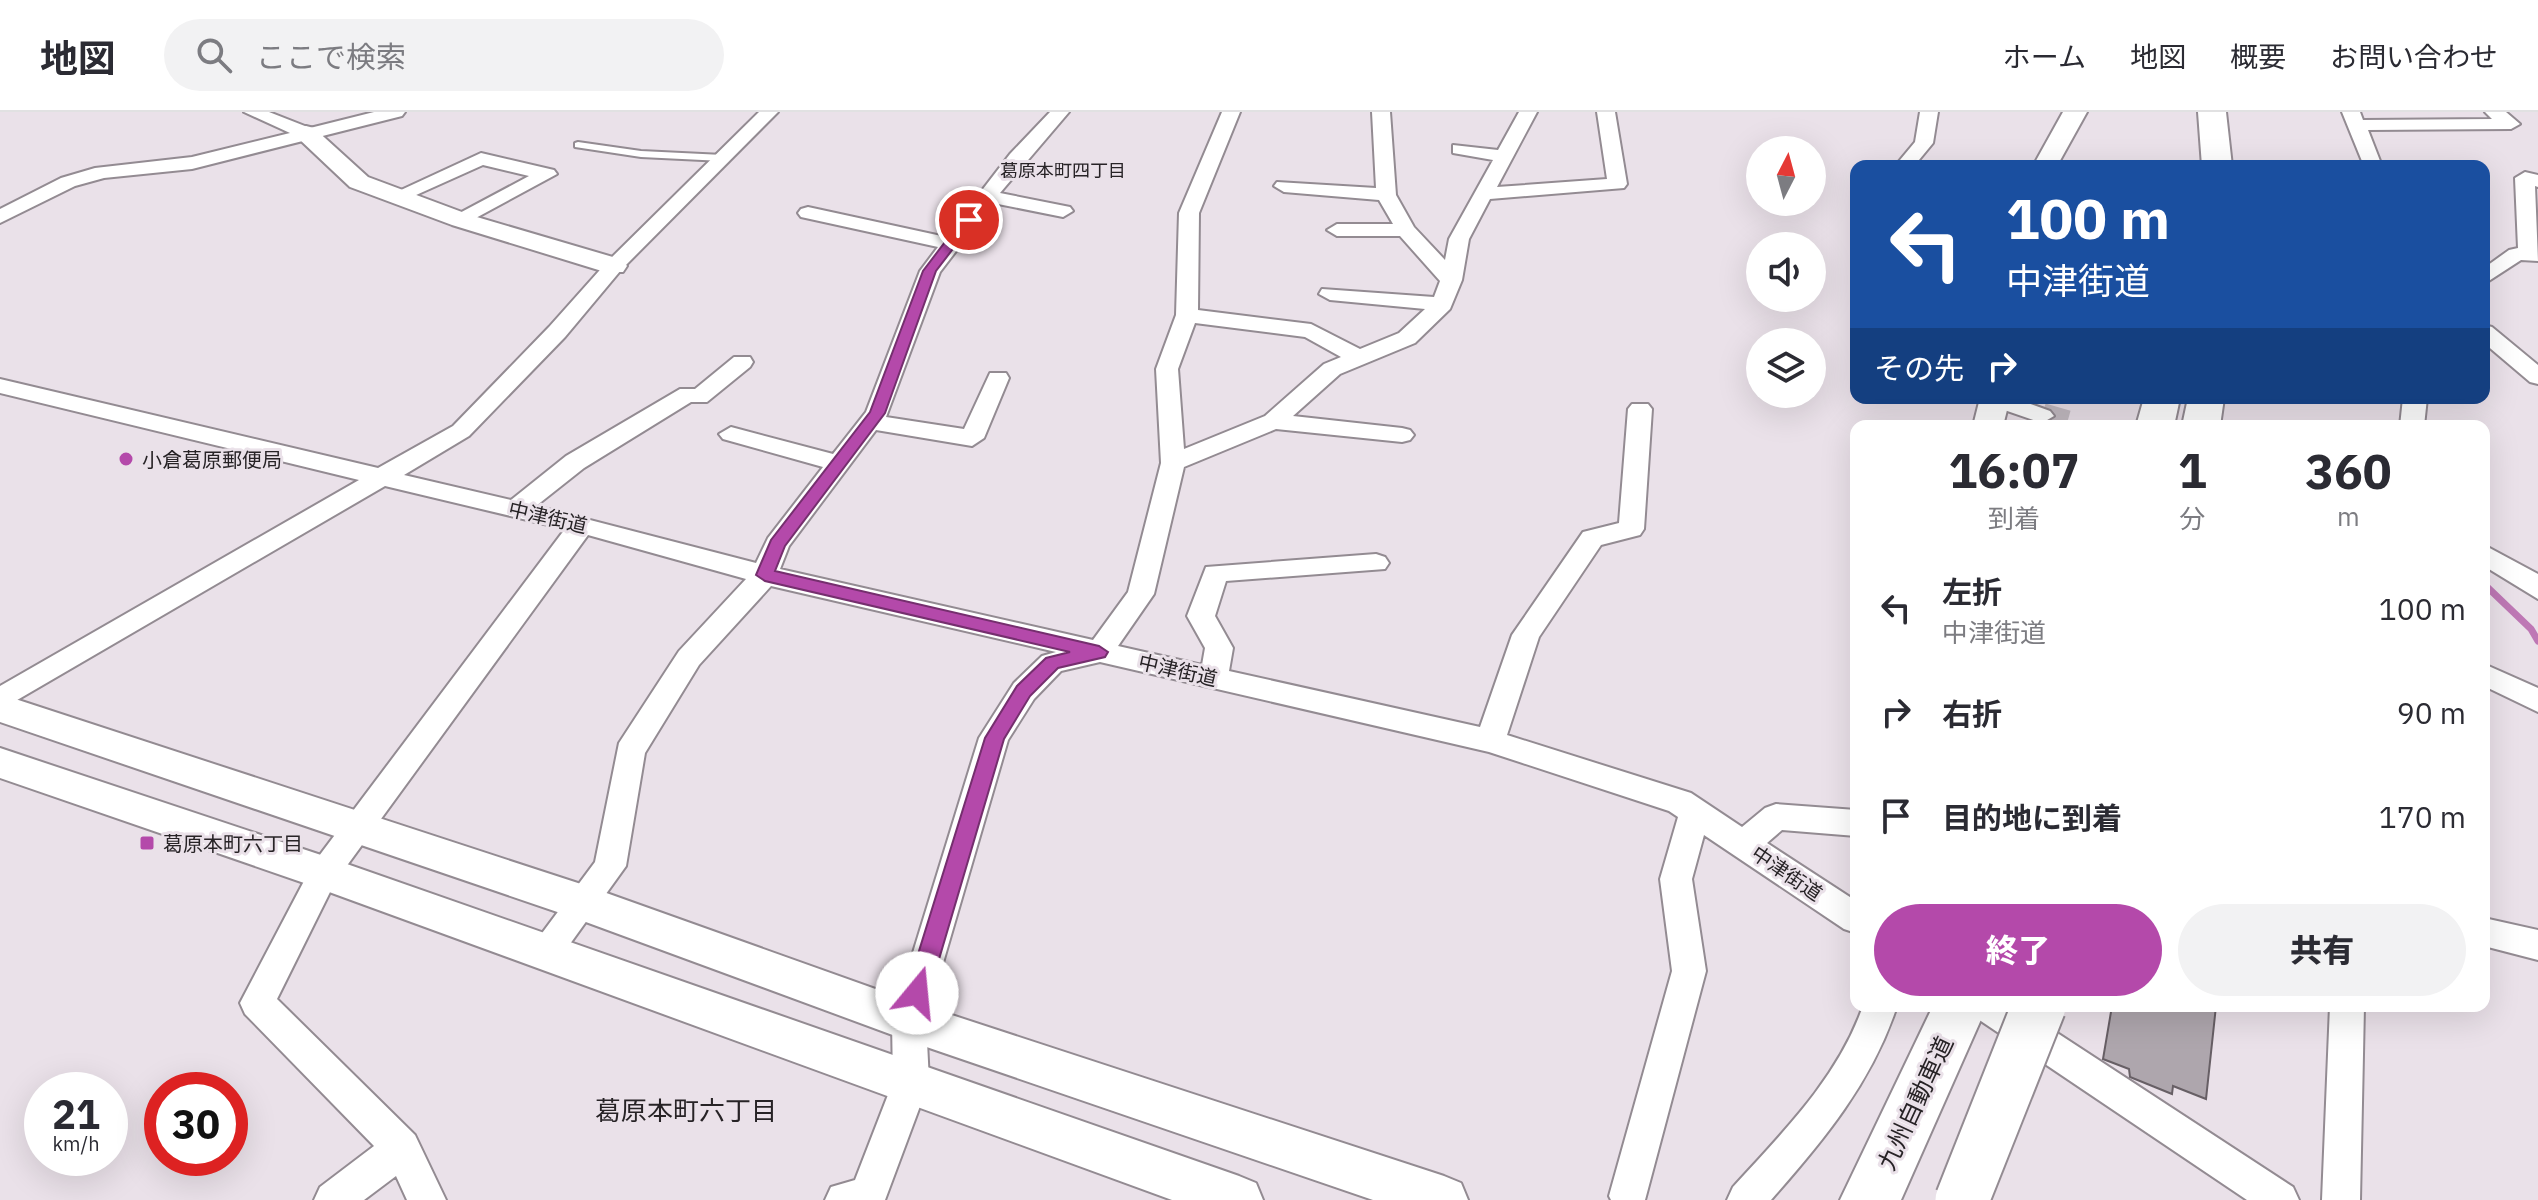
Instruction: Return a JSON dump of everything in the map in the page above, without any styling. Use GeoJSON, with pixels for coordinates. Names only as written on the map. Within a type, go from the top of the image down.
{"type":"FeatureCollection","features":[{"type":"Feature","properties":{"kind":"highway"},"geometry":{"type":"LineString","coordinates":[[2212,112],[2216,160]]}},
{"type":"Feature","properties":{"kind":"highway","name":"九州自動車道"},"geometry":{"type":"LineString","coordinates":[[1870,1200],[1957,1012]]}},
{"type":"Feature","properties":{"kind":"highway"},"geometry":{"type":"LineString","coordinates":[[1962,1200],[2037,1012]]}},
{"type":"Feature","properties":{"kind":"street"},"geometry":{"type":"LineString","coordinates":[[253,112],[306,133],[359,182],[461,220],[614,266]]}},
{"type":"Feature","properties":{"kind":"street"},"geometry":{"type":"LineString","coordinates":[[0,217],[68,182],[102,172],[192,163],[396,112]]}},
{"type":"Feature","properties":{"kind":"street"},"geometry":{"type":"LineString","coordinates":[[0,699],[461,431],[557,332],[614,266],[769,112]]}},
{"type":"Feature","properties":{"kind":"street"},"geometry":{"type":"LineString","coordinates":[[545,952],[610,866],[630,751],[689,658],[765,575],[777,544],[877,413],[930,271],[987,196],[1060,112]]}},
{"type":"Feature","properties":{"kind":"street"},"geometry":{"type":"LineString","coordinates":[[859,1199],[911,1082],[909,1021],[994,738],[1024,691],[1052,663],[1099,652],[1141,594],[1173,463],[1167,369],[1187,315],[1189,213],[1231,112]]}},
{"type":"Feature","properties":{"kind":"street"},"geometry":{"type":"LineString","coordinates":[[1381,112],[1386,195],[1406,230],[1451,280]]}},
{"type":"Feature","properties":{"kind":"street"},"geometry":{"type":"LineString","coordinates":[[1173,463],[1273,421],[1332,369],[1407,338],[1442,304],[1451,280],[1459,239],[1528,112]]}},
{"type":"Feature","properties":{"kind":"street"},"geometry":{"type":"LineString","coordinates":[[1482,194],[1617,184],[1606,112]]}},
{"type":"Feature","properties":{"kind":"street"},"geometry":{"type":"LineString","coordinates":[[1909,160],[1924,143],[1929,112]]}},
{"type":"Feature","properties":{"kind":"street"},"geometry":{"type":"LineString","coordinates":[[2048,160],[2075,112]]}},
{"type":"Feature","properties":{"kind":"street"},"geometry":{"type":"LineString","coordinates":[[2371,160],[2354,118],[2511,124],[2494,112]]}},
{"type":"Feature","properties":{"kind":"street"},"geometry":{"type":"LineString","coordinates":[[1460,149],[1503,156]]}},
{"type":"Feature","properties":{"kind":"street"},"geometry":{"type":"LineString","coordinates":[[398,196],[481,159],[547,174],[461,220]]}},
{"type":"Feature","properties":{"kind":"street"},"geometry":{"type":"LineString","coordinates":[[2490,274],[2516,254],[2534,255],[2525,178],[2538,181]]}},
{"type":"Feature","properties":{"kind":"street"},"geometry":{"type":"LineString","coordinates":[[1284,186],[1386,195]]}},
{"type":"Feature","properties":{"kind":"street"},"geometry":{"type":"LineString","coordinates":[[987,196],[1063,211]]}},
{"type":"Feature","properties":{"kind":"street"},"geometry":{"type":"LineString","coordinates":[[808,213],[951,244]]}},
{"type":"Feature","properties":{"kind":"street"},"geometry":{"type":"LineString","coordinates":[[1337,230],[1406,230]]}},
{"type":"Feature","properties":{"kind":"street"},"geometry":{"type":"LineString","coordinates":[[1330,294],[1442,304]]}},
{"type":"Feature","properties":{"kind":"street"},"geometry":{"type":"LineString","coordinates":[[1187,315],[1311,331],[1361,359]]}},
{"type":"Feature","properties":{"kind":"street"},"geometry":{"type":"LineString","coordinates":[[2490,337],[2538,377]]}},
{"type":"Feature","properties":{"kind":"street"},"geometry":{"type":"LineString","coordinates":[[515,509],[575,462],[688,394],[699,397],[742,362]]}},
{"type":"Feature","properties":{"kind":"street"},"geometry":{"type":"LineString","coordinates":[[871,422],[972,438],[998,378]]}},
{"type":"Feature","properties":{"kind":"street","name":"中津街道"},"geometry":{"type":"LineString","coordinates":[[0,386],[582,525],[765,575],[1490,741],[1680,802],[1850,915]]}},
{"type":"Feature","properties":{"kind":"street"},"geometry":{"type":"LineString","coordinates":[[2011,404],[2042,416]]}},
{"type":"Feature","properties":{"kind":"street"},"geometry":{"type":"LineString","coordinates":[[1490,741],[1526,635],[1592,538],[1631,529],[1640,409]]}},
{"type":"Feature","properties":{"kind":"street"},"geometry":{"type":"LineString","coordinates":[[1273,421],[1402,435]]}},
{"type":"Feature","properties":{"kind":"street"},"geometry":{"type":"LineString","coordinates":[[731,434],[839,463]]}},
{"type":"Feature","properties":{"kind":"street"},"geometry":{"type":"LineString","coordinates":[[427,1200],[402,1148],[257,1003],[324,873],[582,525]]}},
{"type":"Feature","properties":{"kind":"street"},"geometry":{"type":"LineString","coordinates":[[2490,557],[2525,577],[2538,590]]}},
{"type":"Feature","properties":{"kind":"street"},"geometry":{"type":"LineString","coordinates":[[1214,678],[1219,648],[1201,616],[1215,573],[1376,563]]}},
{"type":"Feature","properties":{"kind":"street"},"geometry":{"type":"LineString","coordinates":[[2490,677],[2538,701]]}},
{"type":"Feature","properties":{"kind":"street"},"geometry":{"type":"LineString","coordinates":[[0,708],[584,903],[909,1021],[1444,1200]]}},
{"type":"Feature","properties":{"kind":"street"},"geometry":{"type":"LineString","coordinates":[[0,763],[324,873],[1239,1200]]}},
{"type":"Feature","properties":{"kind":"street"},"geometry":{"type":"LineString","coordinates":[[1628,1196],[1689,971],[1676,879],[1695,813]]}},
{"type":"Feature","properties":{"kind":"street"},"geometry":{"type":"LineString","coordinates":[[1743,844],[1776,817],[1850,823]]}},
{"type":"Feature","properties":{"kind":"street"},"geometry":{"type":"LineString","coordinates":[[2490,933],[2538,945]]}},
{"type":"Feature","properties":{"kind":"street"},"geometry":{"type":"LineString","coordinates":[[1746,1200],[1816,1121],[1873,1030],[1878,1012]]}},
{"type":"Feature","properties":{"kind":"street"},"geometry":{"type":"LineString","coordinates":[[1996,1012],[2274,1198]]}},
{"type":"Feature","properties":{"kind":"street"},"geometry":{"type":"LineString","coordinates":[[2341,1200],[2347,1012]]}},
{"type":"Feature","properties":{"kind":"street"},"geometry":{"type":"LineString","coordinates":[[333,1200],[402,1148]]}},
{"type":"Feature","properties":{"kind":"lane"},"geometry":{"type":"LineString","coordinates":[[578,145],[641,154],[723,158]]}},
{"type":"Feature","properties":{"kind":"building"},"geometry":{"type":"Polygon","coordinates":[[[2111,1012],[2215,1012],[2206,1099],[2173,1086],[2172,1094],[2130,1077],[2129,1069],[2103,1059],[2111,1012]]]}},
{"type":"Feature","properties":{"kind":"waterway"},"geometry":{"type":"LineString","coordinates":[[2490,590],[2531,629],[2538,641]]}},
{"type":"Feature","properties":{"kind":"tunnel"},"geometry":{"type":"LineString","coordinates":[[2042,416],[2056,420]]}},
{"type":"Feature","properties":{"kind":"place","name":"小倉葛原郵便局"},"geometry":{"type":"Point","coordinates":[126,459]}},
{"type":"Feature","properties":{"kind":"place","name":"葛原本町六丁目"},"geometry":{"type":"Point","coordinates":[147,843]}},
{"type":"Feature","properties":{"kind":"district","name":"葛原本町四丁目"},"geometry":{"type":"Point","coordinates":[1063,170]}},
{"type":"Feature","properties":{"kind":"district","name":"葛原本町六丁目"},"geometry":{"type":"Point","coordinates":[686,1110]}},
{"type":"Feature","properties":{"kind":"route"},"geometry":{"type":"LineString","coordinates":[[917,993],[994,738],[1024,691],[1052,663],[1099,652],[765,575],[777,544],[877,413],[930,271],[969,220]]}}]}
